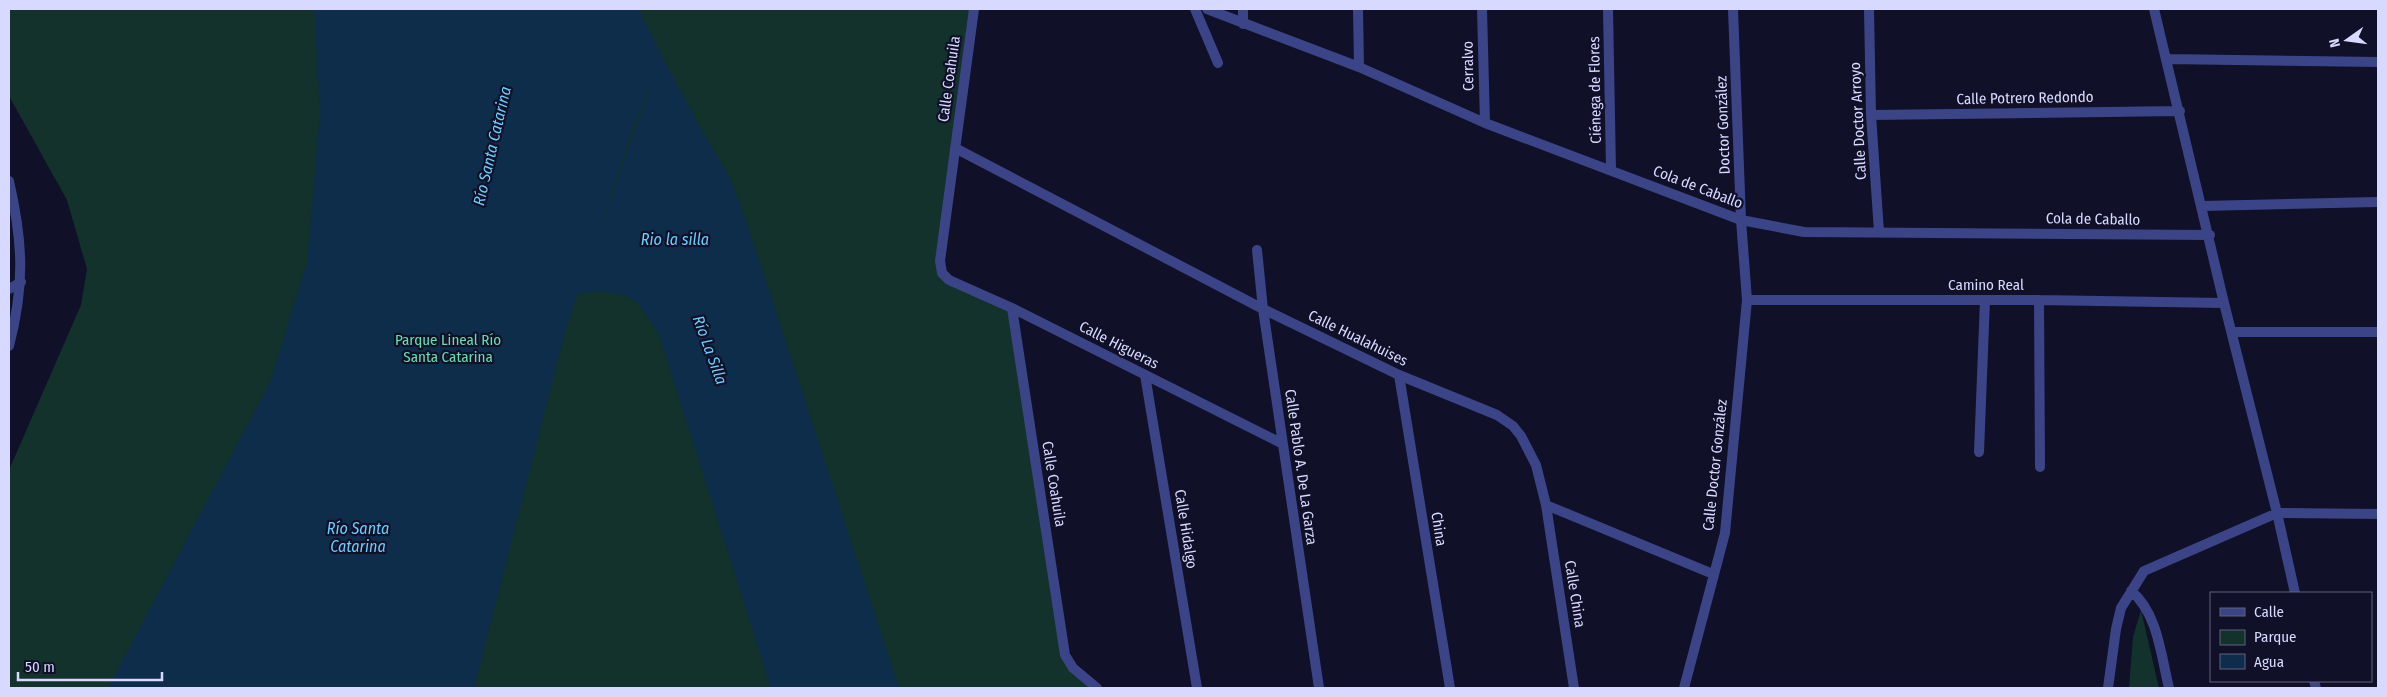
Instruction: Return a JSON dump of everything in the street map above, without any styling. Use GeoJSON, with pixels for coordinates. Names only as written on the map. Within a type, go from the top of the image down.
{"type":"FeatureCollection","features":[{"type":"Feature","properties":{"kind":"street","name":"Calle Coahuila"},"geometry":{"type":"LineString","coordinates":[[942,273],[940,261],[974,9]]}},
{"type":"Feature","properties":{"kind":"street"},"geometry":{"type":"LineString","coordinates":[[1195,9],[1218,63]]}},
{"type":"Feature","properties":{"kind":"street","name":"Cola de Caballo"},"geometry":{"type":"LineString","coordinates":[[1207,9],[1359,67],[1485,123],[1741,220],[1804,232],[2210,235]]}},
{"type":"Feature","properties":{"kind":"street"},"geometry":{"type":"LineString","coordinates":[[1242,9],[1243,24]]}},
{"type":"Feature","properties":{"kind":"street"},"geometry":{"type":"LineString","coordinates":[[1358,9],[1359,67]]}},
{"type":"Feature","properties":{"kind":"street","name":"Cerralvo"},"geometry":{"type":"LineString","coordinates":[[1482,9],[1485,123]]}},
{"type":"Feature","properties":{"kind":"street","name":"Ciénega de Flores"},"geometry":{"type":"LineString","coordinates":[[1608,9],[1611,170]]}},
{"type":"Feature","properties":{"kind":"street","name":"Doctor González"},"geometry":{"type":"LineString","coordinates":[[1734,9],[1741,220],[1747,300]]}},
{"type":"Feature","properties":{"kind":"street","name":"Calle Doctor Arroyo"},"geometry":{"type":"LineString","coordinates":[[1869,9],[1871,115],[1879,232]]}},
{"type":"Feature","properties":{"kind":"street"},"geometry":{"type":"LineString","coordinates":[[2154,9],[2295,592]]}},
{"type":"Feature","properties":{"kind":"street"},"geometry":{"type":"LineString","coordinates":[[2166,59],[2378,62]]}},
{"type":"Feature","properties":{"kind":"street","name":"Calle Potrero Redondo"},"geometry":{"type":"LineString","coordinates":[[1871,115],[2180,111]]}},
{"type":"Feature","properties":{"kind":"street","name":"Calle Hualahuises"},"geometry":{"type":"LineString","coordinates":[[956,148],[1263,308],[1399,375],[1498,415],[1521,436],[1536,465],[1546,505]]}},
{"type":"Feature","properties":{"kind":"street"},"geometry":{"type":"LineString","coordinates":[[9,181],[20,242],[21,282],[16,318],[9,346]]}},
{"type":"Feature","properties":{"kind":"street"},"geometry":{"type":"LineString","coordinates":[[2202,206],[2378,202]]}},
{"type":"Feature","properties":{"kind":"street","name":"Calle Pablo A. De La Garza"},"geometry":{"type":"LineString","coordinates":[[1257,250],[1263,308],[1319,688]]}},
{"type":"Feature","properties":{"kind":"street","name":"Calle Higueras"},"geometry":{"type":"LineString","coordinates":[[942,273],[950,280],[1012,308],[1283,444]]}},
{"type":"Feature","properties":{"kind":"street"},"geometry":{"type":"LineString","coordinates":[[9,289],[21,282]]}},
{"type":"Feature","properties":{"kind":"street","name":"Camino Real"},"geometry":{"type":"LineString","coordinates":[[1747,300],[2039,300],[2224,303]]}},
{"type":"Feature","properties":{"kind":"street","name":"Calle Doctor González"},"geometry":{"type":"LineString","coordinates":[[1684,688],[1724,533],[1747,300]]}},
{"type":"Feature","properties":{"kind":"street"},"geometry":{"type":"LineString","coordinates":[[1979,452],[1985,300]]}},
{"type":"Feature","properties":{"kind":"street"},"geometry":{"type":"LineString","coordinates":[[2039,300],[2040,467]]}},
{"type":"Feature","properties":{"kind":"street","name":"Calle Coahuila"},"geometry":{"type":"LineString","coordinates":[[1012,308],[1065,655],[1070,664],[1097,688]]}},
{"type":"Feature","properties":{"kind":"street"},"geometry":{"type":"LineString","coordinates":[[2233,332],[2378,332]]}},
{"type":"Feature","properties":{"kind":"street","name":"Calle Hidalgo"},"geometry":{"type":"LineString","coordinates":[[1145,375],[1197,688]]}},
{"type":"Feature","properties":{"kind":"street","name":"China"},"geometry":{"type":"LineString","coordinates":[[1399,375],[1450,688]]}},
{"type":"Feature","properties":{"kind":"street"},"geometry":{"type":"LineString","coordinates":[[1546,505],[1713,574]]}},
{"type":"Feature","properties":{"kind":"street","name":"Calle China"},"geometry":{"type":"LineString","coordinates":[[1546,505],[1574,688]]}},
{"type":"Feature","properties":{"kind":"street"},"geometry":{"type":"LineString","coordinates":[[2108,688],[2116,629],[2121,608],[2144,571],[2277,513],[2378,514]]}},
{"type":"Feature","properties":{"kind":"street"},"geometry":{"type":"LineString","coordinates":[[2131,591],[2142,600],[2151,618],[2169,688]]}},
{"type":"Feature","properties":{"kind":"green space","name":"Parque Lineal Río Santa Catarina"},"geometry":{"type":"Polygon","coordinates":[[[9,9],[974,9],[942,273],[1012,308],[1065,655],[1097,688],[9,688],[9,470],[81,305],[87,269],[67,200],[9,96],[9,9]]]}},
{"type":"Feature","properties":{"kind":"green space"},"geometry":{"type":"Polygon","coordinates":[[[2141,610],[2159,688],[2129,688],[2133,637],[2141,610]]]}},
{"type":"Feature","properties":{"kind":"water","name":"Río Santa Catarina"},"geometry":{"type":"Polygon","coordinates":[[[314,9],[638,9],[698,124],[729,176],[748,226],[899,688],[771,688],[659,335],[643,310],[632,299],[617,294],[591,292],[577,294],[565,332],[474,688],[108,688],[270,382],[307,263],[320,113],[314,9]],[[653,78],[633,128],[595,245],[653,78]]]}},
{"type":"Feature","properties":{"kind":"water label","name":"Rio la silla"},"geometry":{"type":"Point","coordinates":[675,239]}},
{"type":"Feature","properties":{"kind":"water label","name":"Río La Silla"},"geometry":{"type":"Point","coordinates":[710,350]}}]}
